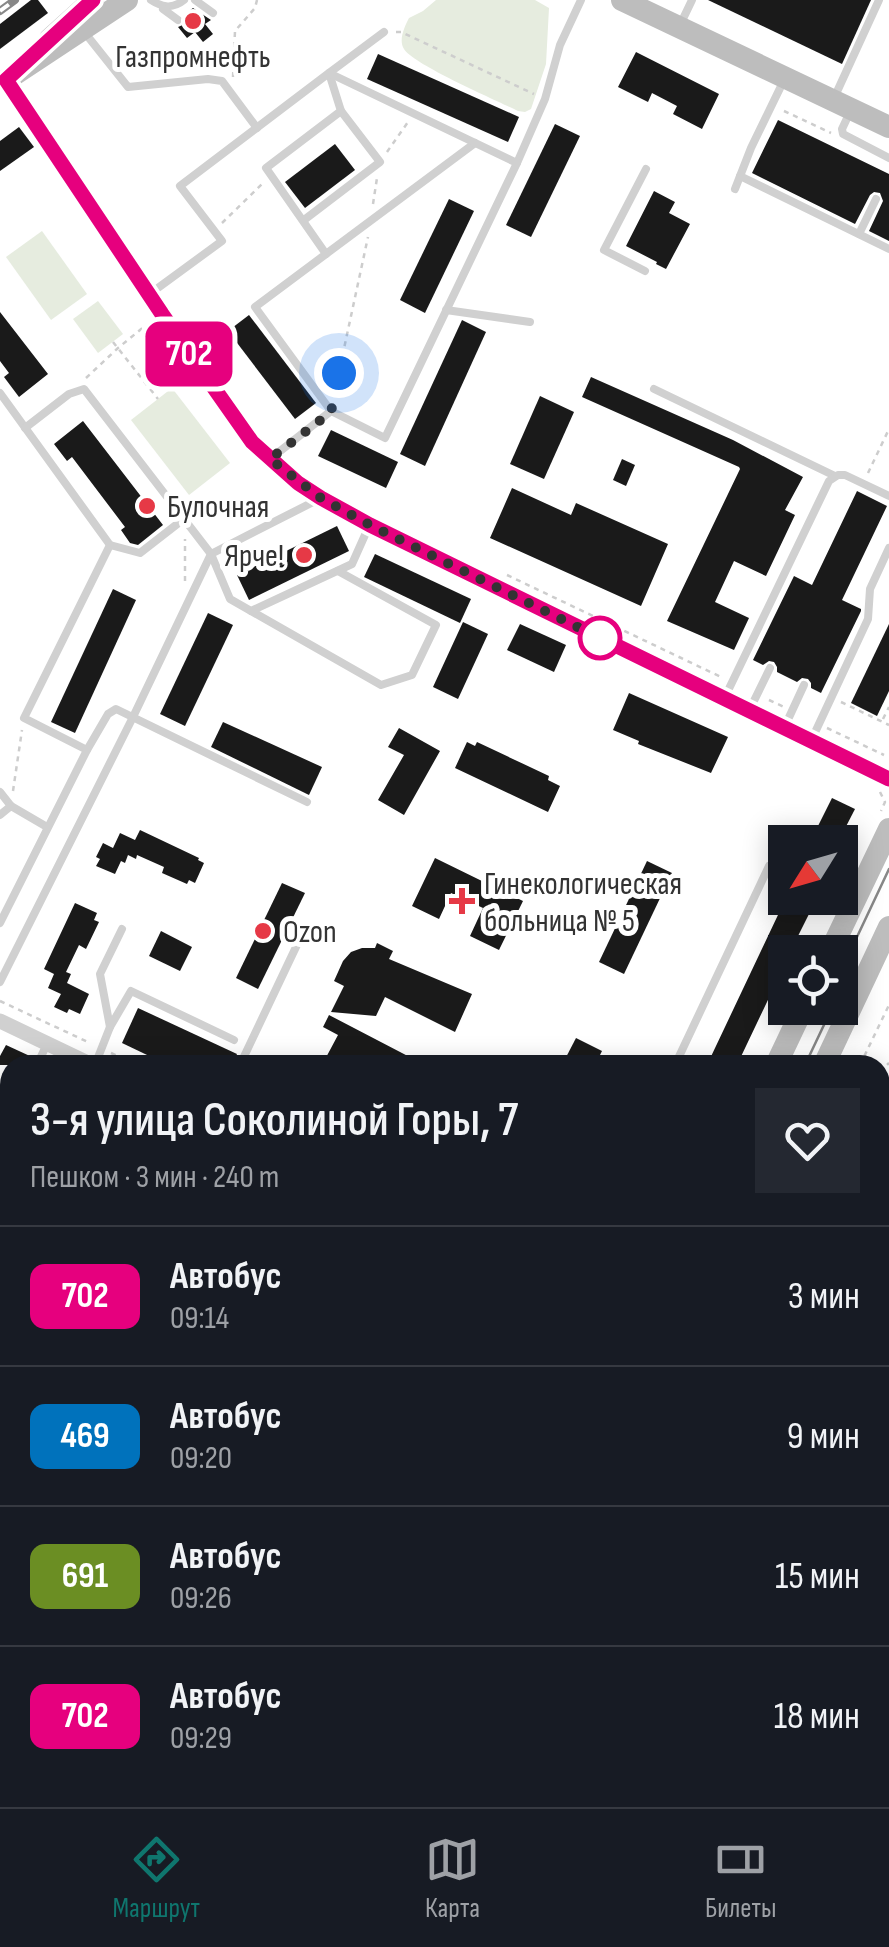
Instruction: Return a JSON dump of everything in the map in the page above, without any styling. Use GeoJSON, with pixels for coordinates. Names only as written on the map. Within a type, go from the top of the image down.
{"type":"FeatureCollection","features":[{"type":"Feature","properties":{"kind":"street"},"geometry":{"type":"LineString","coordinates":[[3,83],[93,0]]}},
{"type":"Feature","properties":{"kind":"street"},"geometry":{"type":"LineString","coordinates":[[3,83],[126,0]]}},
{"type":"Feature","properties":{"kind":"street"},"geometry":{"type":"LineString","coordinates":[[622,0],[889,127]]}},
{"type":"Feature","properties":{"kind":"street"},"geometry":{"type":"LineString","coordinates":[[3,83],[224,405],[270,459],[321,498],[370,525],[810,741],[882,783]]}},
{"type":"Feature","properties":{"kind":"street"},"geometry":{"type":"LineString","coordinates":[[858,882],[889,829]]}},
{"type":"Feature","properties":{"kind":"street"},"geometry":{"type":"LineString","coordinates":[[829,1055],[889,927]]}},
{"type":"Feature","properties":{"kind":"street"},"geometry":{"type":"LineString","coordinates":[[0,1021],[71,1055]]}},
{"type":"Feature","properties":{"kind":"street"},"geometry":{"type":"LineString","coordinates":[[781,1055],[796,1025]]}},
{"type":"Feature","properties":{"kind":"lane"},"geometry":{"type":"LineString","coordinates":[[151,0],[160,6],[211,15],[215,12],[207,0]]}},
{"type":"Feature","properties":{"kind":"lane"},"geometry":{"type":"LineString","coordinates":[[475,142],[254,307],[331,412],[385,438],[517,163],[545,99],[560,45],[581,0]]}},
{"type":"Feature","properties":{"kind":"lane"},"geometry":{"type":"LineString","coordinates":[[679,27],[692,0]]}},
{"type":"Feature","properties":{"kind":"lane"},"geometry":{"type":"LineString","coordinates":[[878,0],[842,105],[842,133],[889,158]]}},
{"type":"Feature","properties":{"kind":"lane"},"geometry":{"type":"LineString","coordinates":[[172,7],[183,1],[187,11]]}},
{"type":"Feature","properties":{"kind":"lane"},"geometry":{"type":"LineString","coordinates":[[160,6],[187,11]]}},
{"type":"Feature","properties":{"kind":"lane"},"geometry":{"type":"LineString","coordinates":[[83,30],[128,86],[208,79],[222,82],[256,128]]}},
{"type":"Feature","properties":{"kind":"lane"},"geometry":{"type":"LineString","coordinates":[[148,295],[222,242],[180,186],[384,32]]}},
{"type":"Feature","properties":{"kind":"lane"},"geometry":{"type":"LineString","coordinates":[[329,74],[517,163]]}},
{"type":"Feature","properties":{"kind":"lane"},"geometry":{"type":"LineString","coordinates":[[304,220],[380,162],[341,111],[329,74]]}},
{"type":"Feature","properties":{"kind":"lane"},"geometry":{"type":"LineString","coordinates":[[736,188],[750,148],[785,78]]}},
{"type":"Feature","properties":{"kind":"lane"},"geometry":{"type":"LineString","coordinates":[[326,254],[266,168],[341,111]]}},
{"type":"Feature","properties":{"kind":"lane"},"geometry":{"type":"LineString","coordinates":[[645,271],[604,250],[646,169]]}},
{"type":"Feature","properties":{"kind":"lane"},"geometry":{"type":"LineString","coordinates":[[740,176],[889,248]]}},
{"type":"Feature","properties":{"kind":"lane"},"geometry":{"type":"LineString","coordinates":[[860,234],[876,199]]}},
{"type":"Feature","properties":{"kind":"lane"},"geometry":{"type":"LineString","coordinates":[[446,310],[530,322]]}},
{"type":"Feature","properties":{"kind":"lane"},"geometry":{"type":"LineString","coordinates":[[654,388],[835,476],[846,475],[889,496]]}},
{"type":"Feature","properties":{"kind":"lane"},"geometry":{"type":"LineString","coordinates":[[25,428],[69,394],[84,389],[186,518],[211,554],[230,599],[381,685],[412,676],[436,624],[338,571]]}},
{"type":"Feature","properties":{"kind":"lane"},"geometry":{"type":"LineString","coordinates":[[0,393],[110,545],[140,553],[186,518]]}},
{"type":"Feature","properties":{"kind":"lane"},"geometry":{"type":"LineString","coordinates":[[270,459],[331,412]]}},
{"type":"Feature","properties":{"kind":"lane"},"geometry":{"type":"LineString","coordinates":[[724,699],[835,476]]}},
{"type":"Feature","properties":{"kind":"lane"},"geometry":{"type":"LineString","coordinates":[[0,982],[134,717],[211,554],[321,498]]}},
{"type":"Feature","properties":{"kind":"lane"},"geometry":{"type":"LineString","coordinates":[[250,611],[352,564],[370,525]]}},
{"type":"Feature","properties":{"kind":"lane"},"geometry":{"type":"LineString","coordinates":[[87,750],[24,718],[110,545]]}},
{"type":"Feature","properties":{"kind":"lane"},"geometry":{"type":"LineString","coordinates":[[810,741],[868,619],[870,589],[889,548]]}},
{"type":"Feature","properties":{"kind":"lane"},"geometry":{"type":"LineString","coordinates":[[750,711],[770,668]]}},
{"type":"Feature","properties":{"kind":"lane"},"geometry":{"type":"LineString","coordinates":[[784,728],[804,685]]}},
{"type":"Feature","properties":{"kind":"lane"},"geometry":{"type":"LineString","coordinates":[[0,923],[87,750],[108,714],[116,708],[307,802]]}},
{"type":"Feature","properties":{"kind":"lane"},"geometry":{"type":"LineString","coordinates":[[0,792],[10,806],[48,827]]}},
{"type":"Feature","properties":{"kind":"lane"},"geometry":{"type":"LineString","coordinates":[[0,815],[10,806]]}},
{"type":"Feature","properties":{"kind":"lane"},"geometry":{"type":"LineString","coordinates":[[680,1055],[768,866]]}},
{"type":"Feature","properties":{"kind":"lane"},"geometry":{"type":"LineString","coordinates":[[245,1055],[305,928]]}},
{"type":"Feature","properties":{"kind":"lane"},"geometry":{"type":"LineString","coordinates":[[110,1027],[100,974],[122,929]]}},
{"type":"Feature","properties":{"kind":"lane"},"geometry":{"type":"LineString","coordinates":[[97,1055],[131,992],[234,1040]]}},
{"type":"Feature","properties":{"kind":"lane"},"geometry":{"type":"LineString","coordinates":[[42,1055],[48,1044]]}},
{"type":"Feature","properties":{"kind":"path"},"geometry":{"type":"LineString","coordinates":[[231,94],[235,31],[256,8],[256,0]]}},
{"type":"Feature","properties":{"kind":"path"},"geometry":{"type":"LineString","coordinates":[[384,32],[401,32],[545,99]]}},
{"type":"Feature","properties":{"kind":"path"},"geometry":{"type":"LineString","coordinates":[[772,105],[826,131],[842,133]]}},
{"type":"Feature","properties":{"kind":"path"},"geometry":{"type":"LineString","coordinates":[[331,412],[380,162],[414,114]]}},
{"type":"Feature","properties":{"kind":"path"},"geometry":{"type":"LineString","coordinates":[[214,231],[271,175]]}},
{"type":"Feature","properties":{"kind":"path"},"geometry":{"type":"LineString","coordinates":[[69,394],[162,314]]}},
{"type":"Feature","properties":{"kind":"path"},"geometry":{"type":"LineString","coordinates":[[113,342],[158,399]]}},
{"type":"Feature","properties":{"kind":"path"},"geometry":{"type":"LineString","coordinates":[[862,484],[889,429]]}},
{"type":"Feature","properties":{"kind":"path"},"geometry":{"type":"LineString","coordinates":[[184,608],[186,518]]}},
{"type":"Feature","properties":{"kind":"path"},"geometry":{"type":"LineString","coordinates":[[509,576],[732,682]]}},
{"type":"Feature","properties":{"kind":"path"},"geometry":{"type":"LineString","coordinates":[[758,694],[792,711]]}},
{"type":"Feature","properties":{"kind":"path"},"geometry":{"type":"LineString","coordinates":[[832,697],[889,725]]}},
{"type":"Feature","properties":{"kind":"path"},"geometry":{"type":"LineString","coordinates":[[882,722],[889,707]]}},
{"type":"Feature","properties":{"kind":"path"},"geometry":{"type":"LineString","coordinates":[[10,806],[24,718]]}},
{"type":"Feature","properties":{"kind":"path"},"geometry":{"type":"LineString","coordinates":[[819,724],[884,756]]}},
{"type":"Feature","properties":{"kind":"path"},"geometry":{"type":"LineString","coordinates":[[882,783],[886,802]]}},
{"type":"Feature","properties":{"kind":"path"},"geometry":{"type":"LineString","coordinates":[[0,1001],[116,1055]]}},
{"type":"Feature","properties":{"kind":"path"},"geometry":{"type":"LineString","coordinates":[[865,1055],[889,1005]]}},
{"type":"Feature","properties":{"kind":"shaded area"},"geometry":{"type":"Polygon","coordinates":[[[436,0],[535,0],[549,8],[546,64],[531,109],[518,111],[475,91],[423,64],[404,49],[402,37],[409,18],[436,0]]]}},
{"type":"Feature","properties":{"kind":"shaded area"},"geometry":{"type":"Polygon","coordinates":[[[42,231],[87,294],[51,320],[6,257],[42,231]]]}},
{"type":"Feature","properties":{"kind":"shaded area"},"geometry":{"type":"Polygon","coordinates":[[[98,301],[123,334],[98,353],[73,319],[98,301]]]}},
{"type":"Feature","properties":{"kind":"shaded area"},"geometry":{"type":"Polygon","coordinates":[[[172,388],[230,463],[189,495],[131,420],[172,388]]]}},
{"type":"Feature","properties":{"kind":"building"},"geometry":{"type":"Polygon","coordinates":[[[31,0],[38,0],[48,13],[0,49],[0,24],[31,0]]]}},
{"type":"Feature","properties":{"kind":"building"},"geometry":{"type":"Polygon","coordinates":[[[708,0],[871,0],[842,64],[708,0]]]}},
{"type":"Feature","properties":{"kind":"building","name":"Газпромнефть"},"geometry":{"type":"Polygon","coordinates":[[[193,8],[211,20],[205,24],[213,34],[203,42],[195,32],[187,38],[178,27],[185,24],[184,15],[193,8]]]}},
{"type":"Feature","properties":{"kind":"building"},"geometry":{"type":"Polygon","coordinates":[[[636,52],[719,94],[702,129],[673,114],[677,106],[652,93],[648,102],[618,87],[636,52]]]}},
{"type":"Feature","properties":{"kind":"building"},"geometry":{"type":"Polygon","coordinates":[[[378,54],[519,117],[508,142],[367,79],[378,54]]]}},
{"type":"Feature","properties":{"kind":"building"},"geometry":{"type":"Polygon","coordinates":[[[778,120],[889,174],[889,241],[869,231],[883,201],[880,193],[870,195],[855,224],[752,173],[778,120]]]}},
{"type":"Feature","properties":{"kind":"building"},"geometry":{"type":"Polygon","coordinates":[[[555,124],[580,136],[531,237],[506,225],[555,124]]]}},
{"type":"Feature","properties":{"kind":"building"},"geometry":{"type":"Polygon","coordinates":[[[19,127],[34,147],[0,171],[0,141],[19,127]]]}},
{"type":"Feature","properties":{"kind":"building"},"geometry":{"type":"Polygon","coordinates":[[[335,144],[355,170],[305,208],[285,182],[335,144]]]}},
{"type":"Feature","properties":{"kind":"building"},"geometry":{"type":"Polygon","coordinates":[[[654,191],[675,202],[669,213],[690,224],[666,269],[626,246],[654,191]]]}},
{"type":"Feature","properties":{"kind":"building"},"geometry":{"type":"Polygon","coordinates":[[[449,199],[474,211],[425,313],[400,300],[449,199]]]}},
{"type":"Feature","properties":{"kind":"building"},"geometry":{"type":"Polygon","coordinates":[[[0,312],[48,374],[19,397],[4,377],[9,373],[0,361],[0,312]]]}},
{"type":"Feature","properties":{"kind":"building"},"geometry":{"type":"Polygon","coordinates":[[[249,315],[316,403],[295,419],[228,331],[249,315]]]}},
{"type":"Feature","properties":{"kind":"building"},"geometry":{"type":"Polygon","coordinates":[[[462,320],[486,332],[425,466],[400,454],[462,320]]]}},
{"type":"Feature","properties":{"kind":"building"},"geometry":{"type":"Polygon","coordinates":[[[591,377],[733,440],[803,477],[785,510],[795,515],[766,576],[734,561],[715,602],[749,618],[734,650],[667,621],[739,467],[582,397],[591,377]]]}},
{"type":"Feature","properties":{"kind":"building"},"geometry":{"type":"Polygon","coordinates":[[[540,396],[574,412],[544,479],[510,464],[540,396]]]}},
{"type":"Feature","properties":{"kind":"building"},"geometry":{"type":"Polygon","coordinates":[[[83,421],[163,525],[138,545],[130,543],[121,530],[125,527],[72,457],[67,461],[54,444],[83,421]]]}},
{"type":"Feature","properties":{"kind":"building"},"geometry":{"type":"Polygon","coordinates":[[[331,430],[398,462],[386,488],[318,456],[331,430]]]}},
{"type":"Feature","properties":{"kind":"building"},"geometry":{"type":"Polygon","coordinates":[[[622,459],[635,465],[626,486],[613,480],[622,459]]]}},
{"type":"Feature","properties":{"kind":"building"},"geometry":{"type":"Polygon","coordinates":[[[512,488],[571,515],[576,503],[668,544],[641,606],[490,538],[512,488]]]}},
{"type":"Feature","properties":{"kind":"building"},"geometry":{"type":"Polygon","coordinates":[[[857,491],[887,506],[842,600],[861,611],[821,693],[811,688],[808,679],[797,682],[777,672],[774,662],[763,665],[753,660],[794,576],[812,585],[857,491]]]}},
{"type":"Feature","properties":{"kind":"building"},"geometry":{"type":"Polygon","coordinates":[[[337,526],[349,551],[249,600],[237,575],[337,526]]]}},
{"type":"Feature","properties":{"kind":"building"},"geometry":{"type":"Polygon","coordinates":[[[375,554],[471,599],[460,623],[364,577],[375,554]]]}},
{"type":"Feature","properties":{"kind":"building"},"geometry":{"type":"Polygon","coordinates":[[[113,589],[136,600],[75,733],[51,722],[113,589]]]}},
{"type":"Feature","properties":{"kind":"building"},"geometry":{"type":"Polygon","coordinates":[[[208,613],[233,625],[185,726],[160,714],[208,613]]]}},
{"type":"Feature","properties":{"kind":"building"},"geometry":{"type":"Polygon","coordinates":[[[463,622],[488,634],[458,699],[433,687],[463,622]]]}},
{"type":"Feature","properties":{"kind":"building"},"geometry":{"type":"Polygon","coordinates":[[[520,624],[566,645],[554,672],[507,650],[520,624]]]}},
{"type":"Feature","properties":{"kind":"building"},"geometry":{"type":"Polygon","coordinates":[[[889,624],[889,691],[877,716],[851,703],[889,624]]]}},
{"type":"Feature","properties":{"kind":"building"},"geometry":{"type":"Polygon","coordinates":[[[629,693],[728,737],[711,773],[613,730],[629,693]]]}},
{"type":"Feature","properties":{"kind":"building"},"geometry":{"type":"Polygon","coordinates":[[[223,722],[322,767],[309,795],[211,747],[223,722]]]}},
{"type":"Feature","properties":{"kind":"building"},"geometry":{"type":"Polygon","coordinates":[[[399,728],[440,751],[404,815],[378,800],[404,755],[388,747],[399,728]]]}},
{"type":"Feature","properties":{"kind":"building"},"geometry":{"type":"Polygon","coordinates":[[[467,742],[475,746],[477,742],[549,776],[548,780],[560,786],[548,812],[455,768],[467,742]]]}},
{"type":"Feature","properties":{"kind":"building"},"geometry":{"type":"Polygon","coordinates":[[[832,798],[855,809],[847,825],[818,825],[832,798]]]}},
{"type":"Feature","properties":{"kind":"building"},"geometry":{"type":"Polygon","coordinates":[[[140,830],[199,858],[204,863],[195,883],[189,880],[187,884],[162,873],[164,867],[137,855],[136,859],[128,855],[125,863],[121,861],[115,874],[96,866],[103,843],[113,848],[120,833],[135,840],[140,830]]]}},
{"type":"Feature","properties":{"kind":"building"},"geometry":{"type":"Polygon","coordinates":[[[435,858],[523,901],[499,950],[470,936],[483,908],[451,893],[439,919],[412,906],[435,858]]]}},
{"type":"Feature","properties":{"kind":"building"},"geometry":{"type":"Polygon","coordinates":[[[647,861],[672,873],[624,974],[599,962],[647,861]]]}},
{"type":"Feature","properties":{"kind":"building"},"geometry":{"type":"Polygon","coordinates":[[[282,883],[305,893],[258,989],[236,978],[282,883]]]}},
{"type":"Feature","properties":{"kind":"building"},"geometry":{"type":"Polygon","coordinates":[[[75,903],[97,913],[94,920],[99,922],[86,949],[79,945],[66,972],[71,974],[67,983],[89,994],[80,1014],[54,1007],[61,994],[48,988],[54,974],[44,969],[75,903]]]}},
{"type":"Feature","properties":{"kind":"building"},"geometry":{"type":"Polygon","coordinates":[[[778,915],[808,915],[798,935],[768,935],[778,915]]]}},
{"type":"Feature","properties":{"kind":"building"},"geometry":{"type":"Polygon","coordinates":[[[161,931],[192,947],[180,971],[149,956],[161,931]]]}},
{"type":"Feature","properties":{"kind":"building"},"geometry":{"type":"Polygon","coordinates":[[[768,936],[768,1000],[742,1055],[712,1055],[768,936]]]}},
{"type":"Feature","properties":{"kind":"building"},"geometry":{"type":"Polygon","coordinates":[[[377,943],[393,951],[389,959],[472,994],[455,1032],[385,997],[376,1016],[331,1012],[344,986],[334,981],[343,961],[351,952],[375,948],[377,943]]]}},
{"type":"Feature","properties":{"kind":"building"},"geometry":{"type":"Polygon","coordinates":[[[138,1008],[237,1054],[147,1055],[122,1043],[138,1008]]]}},
{"type":"Feature","properties":{"kind":"building"},"geometry":{"type":"Polygon","coordinates":[[[329,1015],[406,1055],[327,1055],[338,1035],[323,1027],[329,1015]]]}},
{"type":"Feature","properties":{"kind":"building"},"geometry":{"type":"Polygon","coordinates":[[[576,1038],[602,1051],[600,1055],[567,1055],[576,1038]]]}},
{"type":"Feature","properties":{"kind":"building"},"geometry":{"type":"Polygon","coordinates":[[[6,1045],[28,1055],[1,1055],[6,1045]]]}},
{"type":"Feature","properties":{"kind":"tram line"},"geometry":{"type":"LineString","coordinates":[[858,935],[889,869]]}},
{"type":"Feature","properties":{"kind":"tram line"},"geometry":{"type":"LineString","coordinates":[[810,1055],[824,1025]]}},
{"type":"Feature","properties":{"kind":"railway"},"geometry":{"type":"LineString","coordinates":[[0,11],[15,0]]}},
{"type":"Feature","properties":{"kind":"bus line","name":"702"},"geometry":{"type":"LineString","coordinates":[[93,0],[6,80],[252,442],[298,483],[370,525],[889,779]]}},
{"type":"Feature","properties":{"kind":"place","name":"Газпромнефть"},"geometry":{"type":"Point","coordinates":[193,21]}},
{"type":"Feature","properties":{"kind":"place","name":"Булочная"},"geometry":{"type":"Point","coordinates":[147,506]}},
{"type":"Feature","properties":{"kind":"place","name":"Ярче!"},"geometry":{"type":"Point","coordinates":[304,555]}},
{"type":"Feature","properties":{"kind":"place","name":"Гинекологическая больница № 5"},"geometry":{"type":"Point","coordinates":[462,901]}},
{"type":"Feature","properties":{"kind":"place","name":"Ozon"},"geometry":{"type":"Point","coordinates":[263,931]}},
{"type":"Feature","properties":{"kind":"route"},"geometry":{"type":"LineString","coordinates":[[339,373],[331,412],[270,459],[298,483],[370,525],[600,638]]}}]}
